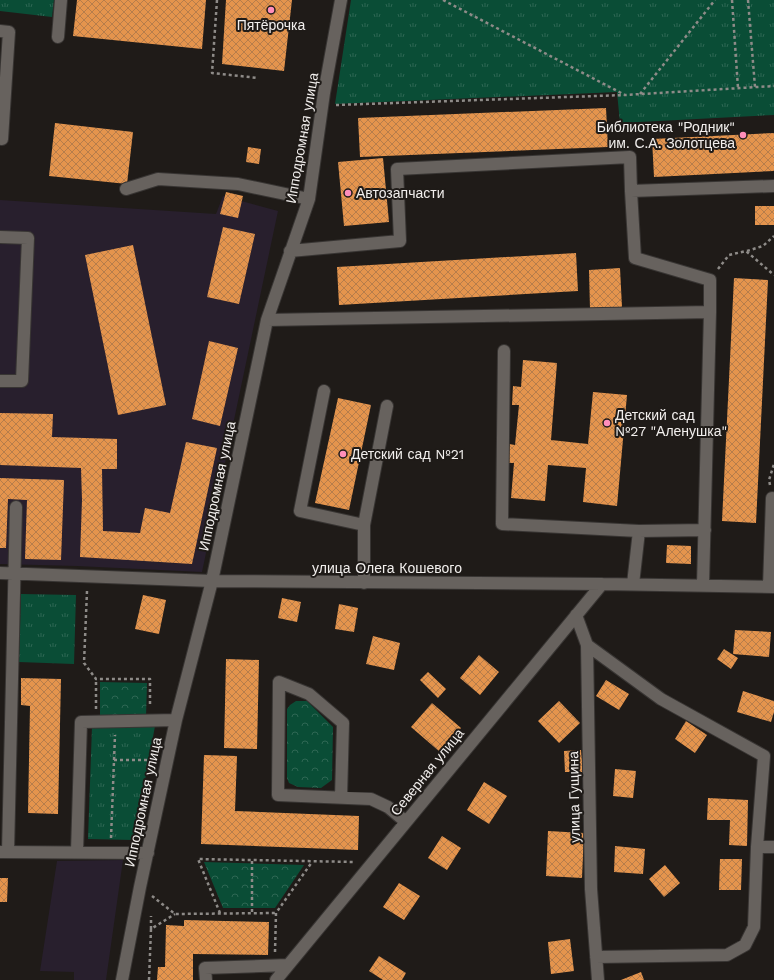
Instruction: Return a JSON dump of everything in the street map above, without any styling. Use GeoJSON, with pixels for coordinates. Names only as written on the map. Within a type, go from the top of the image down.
{"type":"FeatureCollection","features":[{"type":"Feature","properties":{"kind":"street"},"geometry":{"type":"LineString","coordinates":[[58,37],[61,0]]}},
{"type":"Feature","properties":{"kind":"street","name":"Ипподромная улица"},"geometry":{"type":"LineString","coordinates":[[122,980],[140,887],[176,720],[212,581],[267,320],[290,251],[310,198],[323,106],[341,0]]}},
{"type":"Feature","properties":{"kind":"street"},"geometry":{"type":"LineString","coordinates":[[0,31],[9,32],[2,139]]}},
{"type":"Feature","properties":{"kind":"street"},"geometry":{"type":"LineString","coordinates":[[290,251],[400,241],[397,169],[630,157],[635,258],[710,280],[703,585]]}},
{"type":"Feature","properties":{"kind":"street"},"geometry":{"type":"LineString","coordinates":[[126,189],[158,179],[238,184],[310,198]]}},
{"type":"Feature","properties":{"kind":"street"},"geometry":{"type":"LineString","coordinates":[[631,191],[774,186]]}},
{"type":"Feature","properties":{"kind":"street"},"geometry":{"type":"LineString","coordinates":[[0,237],[28,238],[22,381],[0,381]]}},
{"type":"Feature","properties":{"kind":"street"},"geometry":{"type":"LineString","coordinates":[[267,320],[710,312]]}},
{"type":"Feature","properties":{"kind":"street"},"geometry":{"type":"LineString","coordinates":[[504,351],[502,524],[640,531],[705,530]]}},
{"type":"Feature","properties":{"kind":"street"},"geometry":{"type":"LineString","coordinates":[[324,391],[300,511],[364,525]]}},
{"type":"Feature","properties":{"kind":"street"},"geometry":{"type":"LineString","coordinates":[[364,582],[364,525],[387,406]]}},
{"type":"Feature","properties":{"kind":"street"},"geometry":{"type":"LineString","coordinates":[[772,587],[773,498]]}},
{"type":"Feature","properties":{"kind":"street"},"geometry":{"type":"LineString","coordinates":[[16,508],[15,574],[4,852],[148,853]]}},
{"type":"Feature","properties":{"kind":"street"},"geometry":{"type":"LineString","coordinates":[[633,584],[640,531]]}},
{"type":"Feature","properties":{"kind":"street","name":"улица Олега Кошевого"},"geometry":{"type":"LineString","coordinates":[[0,573],[212,581],[633,584],[772,587]]}},
{"type":"Feature","properties":{"kind":"street","name":"Северная улица"},"geometry":{"type":"LineString","coordinates":[[276,980],[602,584]]}},
{"type":"Feature","properties":{"kind":"street","name":"улица Гущина"},"geometry":{"type":"LineString","coordinates":[[576,615],[588,645],[591,889],[598,980]]}},
{"type":"Feature","properties":{"kind":"street"},"geometry":{"type":"LineString","coordinates":[[588,645],[661,699],[764,756],[756,847],[754,927],[745,945],[727,955],[596,957]]}},
{"type":"Feature","properties":{"kind":"street"},"geometry":{"type":"LineString","coordinates":[[341,798],[343,723],[309,694],[279,682],[278,796],[371,799],[388,807],[406,822]]}},
{"type":"Feature","properties":{"kind":"street"},"geometry":{"type":"LineString","coordinates":[[77,852],[81,722],[176,720]]}},
{"type":"Feature","properties":{"kind":"street"},"geometry":{"type":"LineString","coordinates":[[756,847],[774,847]]}},
{"type":"Feature","properties":{"kind":"street"},"geometry":{"type":"LineString","coordinates":[[206,980],[205,968],[288,965]]}},
{"type":"Feature","properties":{"kind":"path"},"geometry":{"type":"LineString","coordinates":[[217,0],[212,73],[258,78]]}},
{"type":"Feature","properties":{"kind":"path"},"geometry":{"type":"LineString","coordinates":[[443,0],[625,95]]}},
{"type":"Feature","properties":{"kind":"path"},"geometry":{"type":"LineString","coordinates":[[640,94],[714,0]]}},
{"type":"Feature","properties":{"kind":"path"},"geometry":{"type":"LineString","coordinates":[[732,0],[738,88]]}},
{"type":"Feature","properties":{"kind":"path"},"geometry":{"type":"LineString","coordinates":[[748,0],[755,87]]}},
{"type":"Feature","properties":{"kind":"path"},"geometry":{"type":"LineString","coordinates":[[323,106],[625,95],[774,86]]}},
{"type":"Feature","properties":{"kind":"path"},"geometry":{"type":"LineString","coordinates":[[710,280],[729,255],[763,246],[774,236]]}},
{"type":"Feature","properties":{"kind":"path"},"geometry":{"type":"LineString","coordinates":[[746,251],[774,275]]}},
{"type":"Feature","properties":{"kind":"path"},"geometry":{"type":"LineString","coordinates":[[773,498],[769,480],[774,464]]}},
{"type":"Feature","properties":{"kind":"path"},"geometry":{"type":"LineString","coordinates":[[88,576],[84,663],[96,679],[96,721]]}},
{"type":"Feature","properties":{"kind":"path"},"geometry":{"type":"LineString","coordinates":[[96,679],[150,679],[149,721]]}},
{"type":"Feature","properties":{"kind":"path"},"geometry":{"type":"LineString","coordinates":[[110,853],[115,721]]}},
{"type":"Feature","properties":{"kind":"path"},"geometry":{"type":"LineString","coordinates":[[114,760],[168,760]]}},
{"type":"Feature","properties":{"kind":"path"},"geometry":{"type":"LineString","coordinates":[[220,913],[198,859],[373,862]]}},
{"type":"Feature","properties":{"kind":"path"},"geometry":{"type":"LineString","coordinates":[[252,860],[252,912]]}},
{"type":"Feature","properties":{"kind":"path"},"geometry":{"type":"LineString","coordinates":[[274,966],[276,913],[312,862]]}},
{"type":"Feature","properties":{"kind":"path"},"geometry":{"type":"LineString","coordinates":[[140,887],[175,914]]}},
{"type":"Feature","properties":{"kind":"path"},"geometry":{"type":"LineString","coordinates":[[149,980],[151,929],[175,914],[252,912],[276,913]]}},
{"type":"Feature","properties":{"kind":"shaded area"},"geometry":{"type":"Polygon","coordinates":[[[223,196],[278,211],[202,572],[0,564],[0,200],[216,214],[223,196]]]}},
{"type":"Feature","properties":{"kind":"shaded area"},"geometry":{"type":"Polygon","coordinates":[[[123,860],[106,980],[74,980],[74,972],[40,971],[57,861],[123,860]]]}},
{"type":"Feature","properties":{"kind":"green space"},"geometry":{"type":"Polygon","coordinates":[[[0,0],[54,0],[52,17],[0,11],[0,0]]]}},
{"type":"Feature","properties":{"kind":"green space"},"geometry":{"type":"Polygon","coordinates":[[[351,0],[774,0],[774,115],[620,123],[617,92],[335,104],[351,0]]]}},
{"type":"Feature","properties":{"kind":"green space"},"geometry":{"type":"Polygon","coordinates":[[[21,594],[76,595],[74,664],[19,662],[21,594]]]}},
{"type":"Feature","properties":{"kind":"green space"},"geometry":{"type":"Polygon","coordinates":[[[100,682],[147,683],[146,717],[100,717],[100,682]]]}},
{"type":"Feature","properties":{"kind":"green space"},"geometry":{"type":"Polygon","coordinates":[[[296,701],[307,701],[333,727],[332,780],[321,788],[298,787],[289,783],[287,778],[287,709],[296,701]]]}},
{"type":"Feature","properties":{"kind":"green space"},"geometry":{"type":"Polygon","coordinates":[[[155,726],[134,840],[88,839],[92,727],[155,726]]]}},
{"type":"Feature","properties":{"kind":"green space"},"geometry":{"type":"Polygon","coordinates":[[[204,862],[304,865],[275,908],[223,908],[204,862]]]}},
{"type":"Feature","properties":{"kind":"building"},"geometry":{"type":"Polygon","coordinates":[[[77,0],[206,0],[202,49],[73,36],[77,0]]]}},
{"type":"Feature","properties":{"kind":"building"},"geometry":{"type":"Polygon","coordinates":[[[226,0],[292,0],[284,71],[222,64],[226,0]]]}},
{"type":"Feature","properties":{"kind":"building"},"geometry":{"type":"Polygon","coordinates":[[[606,108],[608,147],[360,157],[358,118],[606,108]]]}},
{"type":"Feature","properties":{"kind":"building"},"geometry":{"type":"Polygon","coordinates":[[[55,123],[133,132],[127,184],[49,176],[55,123]]]}},
{"type":"Feature","properties":{"kind":"building"},"geometry":{"type":"Polygon","coordinates":[[[774,133],[774,171],[654,177],[652,139],[774,133]]]}},
{"type":"Feature","properties":{"kind":"building"},"geometry":{"type":"Polygon","coordinates":[[[248,147],[261,149],[259,164],[246,162],[248,147]]]}},
{"type":"Feature","properties":{"kind":"building"},"geometry":{"type":"Polygon","coordinates":[[[383,158],[389,222],[344,226],[338,162],[383,158]]]}},
{"type":"Feature","properties":{"kind":"building"},"geometry":{"type":"Polygon","coordinates":[[[226,192],[243,196],[238,218],[220,214],[226,192]]]}},
{"type":"Feature","properties":{"kind":"building"},"geometry":{"type":"Polygon","coordinates":[[[755,206],[774,206],[774,225],[755,225],[755,206]]]}},
{"type":"Feature","properties":{"kind":"building"},"geometry":{"type":"Polygon","coordinates":[[[223,227],[255,234],[239,304],[207,297],[223,227]]]}},
{"type":"Feature","properties":{"kind":"building"},"geometry":{"type":"Polygon","coordinates":[[[133,245],[166,405],[118,415],[85,255],[133,245]]]}},
{"type":"Feature","properties":{"kind":"building"},"geometry":{"type":"Polygon","coordinates":[[[576,253],[578,291],[339,305],[337,267],[576,253]]]}},
{"type":"Feature","properties":{"kind":"building"},"geometry":{"type":"Polygon","coordinates":[[[620,268],[622,307],[590,309],[589,270],[620,268]]]}},
{"type":"Feature","properties":{"kind":"building"},"geometry":{"type":"Polygon","coordinates":[[[734,278],[768,280],[756,523],[722,521],[734,278]]]}},
{"type":"Feature","properties":{"kind":"building"},"geometry":{"type":"Polygon","coordinates":[[[209,341],[238,348],[220,426],[192,419],[209,341]]]}},
{"type":"Feature","properties":{"kind":"building","name":"Детский сад №27 \"Аленушка\""},"geometry":{"type":"Polygon","coordinates":[[[523,360],[557,363],[551,440],[588,444],[593,392],[627,395],[617,506],[583,502],[586,468],[548,465],[545,501],[511,498],[514,463],[507,463],[509,444],[515,445],[519,405],[512,405],[513,386],[521,387],[523,360]]]}},
{"type":"Feature","properties":{"kind":"building","name":"Детский сад №21"},"geometry":{"type":"Polygon","coordinates":[[[338,398],[371,405],[349,510],[315,503],[338,398]]]}},
{"type":"Feature","properties":{"kind":"building"},"geometry":{"type":"Polygon","coordinates":[[[0,413],[53,414],[52,437],[117,439],[117,469],[102,469],[103,531],[140,533],[145,508],[170,513],[186,442],[217,448],[192,564],[80,557],[82,500],[81,468],[0,465],[0,413]]]}},
{"type":"Feature","properties":{"kind":"building"},"geometry":{"type":"Polygon","coordinates":[[[0,478],[64,480],[61,560],[25,559],[27,500],[8,499],[6,548],[0,548],[0,478]]]}},
{"type":"Feature","properties":{"kind":"building"},"geometry":{"type":"Polygon","coordinates":[[[667,545],[691,546],[691,564],[666,563],[667,545]]]}},
{"type":"Feature","properties":{"kind":"building"},"geometry":{"type":"Polygon","coordinates":[[[143,595],[166,600],[159,634],[135,629],[143,595]]]}},
{"type":"Feature","properties":{"kind":"building"},"geometry":{"type":"Polygon","coordinates":[[[282,598],[301,602],[297,622],[278,618],[282,598]]]}},
{"type":"Feature","properties":{"kind":"building"},"geometry":{"type":"Polygon","coordinates":[[[339,604],[358,608],[354,632],[335,629],[339,604]]]}},
{"type":"Feature","properties":{"kind":"building"},"geometry":{"type":"Polygon","coordinates":[[[735,630],[771,632],[769,657],[733,654],[735,630]]]}},
{"type":"Feature","properties":{"kind":"building"},"geometry":{"type":"Polygon","coordinates":[[[373,636],[400,643],[394,670],[366,664],[373,636]]]}},
{"type":"Feature","properties":{"kind":"building"},"geometry":{"type":"Polygon","coordinates":[[[724,649],[738,658],[731,669],[717,659],[724,649]]]}},
{"type":"Feature","properties":{"kind":"building"},"geometry":{"type":"Polygon","coordinates":[[[479,655],[499,672],[480,695],[460,678],[479,655]]]}},
{"type":"Feature","properties":{"kind":"building"},"geometry":{"type":"Polygon","coordinates":[[[226,659],[259,660],[257,749],[224,748],[226,659]]]}},
{"type":"Feature","properties":{"kind":"building"},"geometry":{"type":"Polygon","coordinates":[[[428,672],[446,689],[438,698],[420,680],[428,672]]]}},
{"type":"Feature","properties":{"kind":"building"},"geometry":{"type":"Polygon","coordinates":[[[21,678],[61,679],[58,814],[28,813],[30,706],[21,705],[21,678]]]}},
{"type":"Feature","properties":{"kind":"building"},"geometry":{"type":"Polygon","coordinates":[[[606,680],[629,694],[619,710],[596,696],[606,680]]]}},
{"type":"Feature","properties":{"kind":"building"},"geometry":{"type":"Polygon","coordinates":[[[743,691],[774,701],[774,712],[771,722],[737,712],[743,691]]]}},
{"type":"Feature","properties":{"kind":"building"},"geometry":{"type":"Polygon","coordinates":[[[559,701],[580,723],[559,743],[538,721],[559,701]]]}},
{"type":"Feature","properties":{"kind":"building"},"geometry":{"type":"Polygon","coordinates":[[[432,703],[461,728],[440,752],[411,727],[432,703]]]}},
{"type":"Feature","properties":{"kind":"building"},"geometry":{"type":"Polygon","coordinates":[[[686,721],[707,735],[695,753],[675,739],[686,721]]]}},
{"type":"Feature","properties":{"kind":"building"},"geometry":{"type":"Polygon","coordinates":[[[581,750],[583,772],[565,772],[564,751],[581,750]]]}},
{"type":"Feature","properties":{"kind":"building"},"geometry":{"type":"Polygon","coordinates":[[[204,755],[237,756],[235,811],[359,816],[358,850],[201,844],[204,755]]]}},
{"type":"Feature","properties":{"kind":"building"},"geometry":{"type":"Polygon","coordinates":[[[615,769],[636,771],[633,798],[613,796],[615,769]]]}},
{"type":"Feature","properties":{"kind":"building"},"geometry":{"type":"Polygon","coordinates":[[[484,782],[507,796],[489,824],[467,810],[484,782]]]}},
{"type":"Feature","properties":{"kind":"building"},"geometry":{"type":"Polygon","coordinates":[[[708,798],[748,800],[747,846],[729,845],[730,820],[707,820],[708,798]]]}},
{"type":"Feature","properties":{"kind":"building"},"geometry":{"type":"Polygon","coordinates":[[[548,831],[584,833],[582,878],[546,876],[548,831]]]}},
{"type":"Feature","properties":{"kind":"building"},"geometry":{"type":"Polygon","coordinates":[[[442,836],[461,848],[447,870],[428,858],[442,836]]]}},
{"type":"Feature","properties":{"kind":"building"},"geometry":{"type":"Polygon","coordinates":[[[615,846],[645,849],[643,874],[614,872],[615,846]]]}},
{"type":"Feature","properties":{"kind":"building"},"geometry":{"type":"Polygon","coordinates":[[[720,859],[742,859],[741,890],[719,890],[720,859]]]}},
{"type":"Feature","properties":{"kind":"building"},"geometry":{"type":"Polygon","coordinates":[[[665,865],[680,883],[664,897],[649,879],[665,865]]]}},
{"type":"Feature","properties":{"kind":"building"},"geometry":{"type":"Polygon","coordinates":[[[0,878],[8,878],[7,902],[0,902],[0,878]]]}},
{"type":"Feature","properties":{"kind":"building"},"geometry":{"type":"Polygon","coordinates":[[[399,883],[420,896],[404,920],[383,907],[399,883]]]}},
{"type":"Feature","properties":{"kind":"building"},"geometry":{"type":"Polygon","coordinates":[[[184,920],[269,922],[268,955],[193,954],[193,980],[157,980],[158,967],[165,967],[166,925],[184,926],[184,920]]]}},
{"type":"Feature","properties":{"kind":"building"},"geometry":{"type":"Polygon","coordinates":[[[570,939],[574,971],[551,974],[548,942],[570,939]]]}},
{"type":"Feature","properties":{"kind":"building"},"geometry":{"type":"Polygon","coordinates":[[[379,956],[406,973],[402,980],[383,980],[369,971],[379,956]]]}},
{"type":"Feature","properties":{"kind":"building"},"geometry":{"type":"Polygon","coordinates":[[[641,972],[644,980],[621,980],[641,972]]]}},
{"type":"Feature","properties":{"kind":"place","name":"Пятёрочка"},"geometry":{"type":"Point","coordinates":[271,10]}},
{"type":"Feature","properties":{"kind":"place","name":"Библиотека \"Родник\" им. С.А. Золотцева"},"geometry":{"type":"Point","coordinates":[743,135]}},
{"type":"Feature","properties":{"kind":"place","name":"Автозапчасти"},"geometry":{"type":"Point","coordinates":[348,193]}},
{"type":"Feature","properties":{"kind":"place","name":"Детский сад №27 \"Аленушка\""},"geometry":{"type":"Point","coordinates":[607,423]}},
{"type":"Feature","properties":{"kind":"place","name":"Детский сад №21"},"geometry":{"type":"Point","coordinates":[343,454]}}]}
